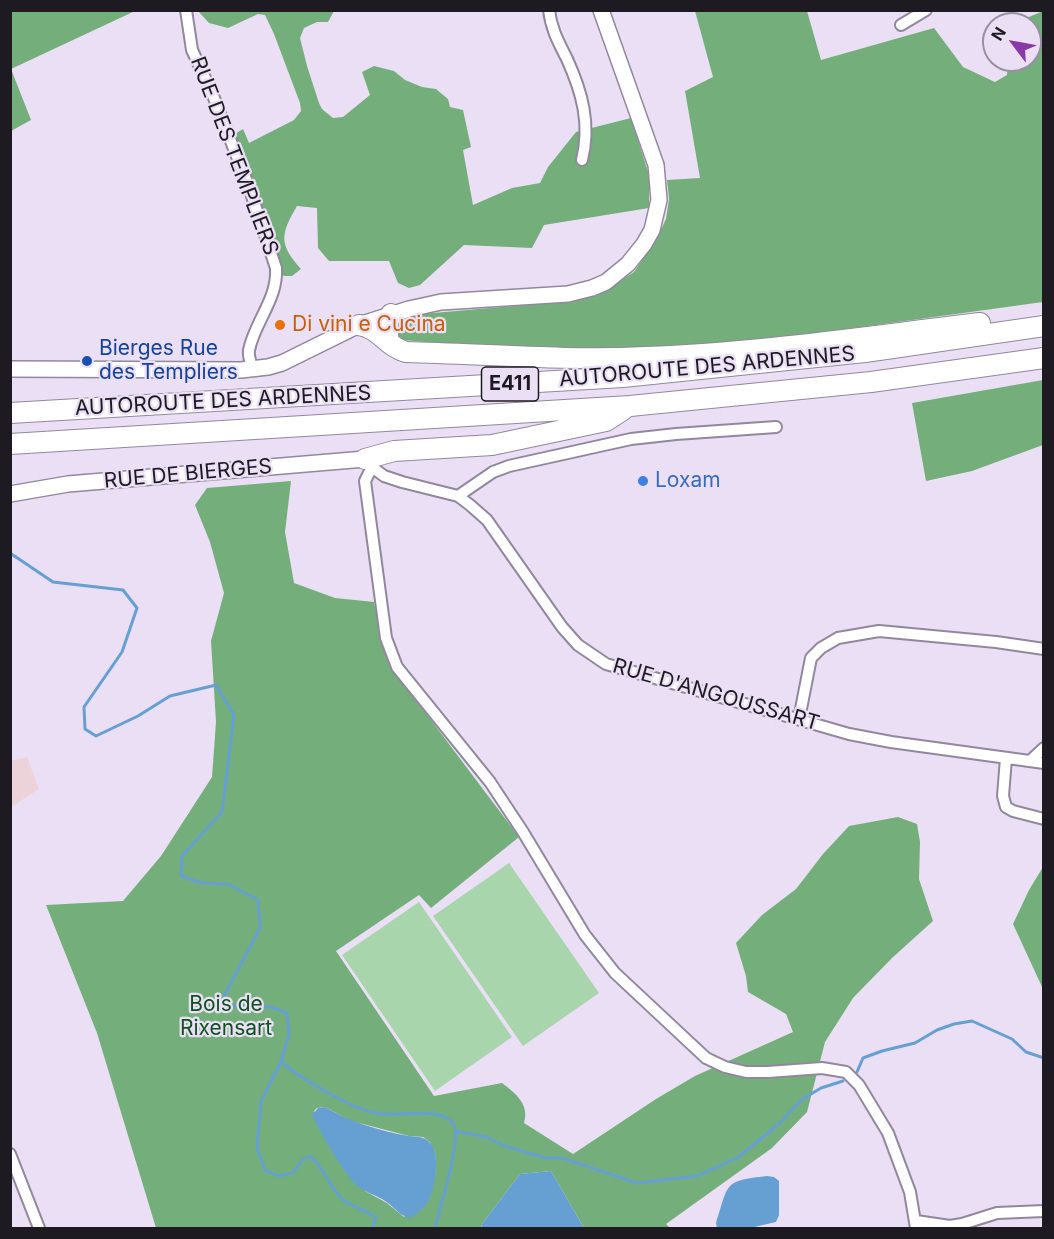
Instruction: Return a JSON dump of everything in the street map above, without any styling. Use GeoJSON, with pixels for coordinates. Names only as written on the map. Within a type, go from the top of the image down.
{"type":"FeatureCollection","features":[{"type":"Feature","properties":{"kind":"highway"},"geometry":{"type":"LineString","coordinates":[[388,341],[388,322],[391,314]]}},
{"type":"Feature","properties":{"kind":"highway"},"geometry":{"type":"LineString","coordinates":[[359,325],[376,331],[393,348],[406,352],[563,358],[645,358],[735,352],[985,322],[1008,332]]}},
{"type":"Feature","properties":{"kind":"highway","name":"AUTOROUTE DES ARDENNES"},"geometry":{"type":"LineString","coordinates":[[10,413],[623,377],[853,354],[1044,326]]}},
{"type":"Feature","properties":{"kind":"highway","name":"AUTOROUTE DES ARDENNES"},"geometry":{"type":"LineString","coordinates":[[10,444],[630,406],[871,381],[1044,358]]}},
{"type":"Feature","properties":{"kind":"highway"},"geometry":{"type":"LineString","coordinates":[[368,463],[394,452],[492,445],[606,421],[630,406]]}},
{"type":"Feature","properties":{"kind":"street","name":"RUE DES TEMPLIERS"},"geometry":{"type":"LineString","coordinates":[[186,10],[192,50],[212,93],[249,187],[275,263],[276,278],[273,295],[249,350],[252,369]]}},
{"type":"Feature","properties":{"kind":"street"},"geometry":{"type":"LineString","coordinates":[[549,10],[558,42],[584,105],[587,126],[582,160]]}},
{"type":"Feature","properties":{"kind":"street"},"geometry":{"type":"LineString","coordinates":[[10,369],[241,370],[268,367],[282,363],[359,325],[391,314],[441,302],[568,294],[606,282],[623,269],[644,244],[656,219],[659,200],[656,165],[601,10]]}},
{"type":"Feature","properties":{"kind":"street"},"geometry":{"type":"LineString","coordinates":[[901,25],[926,10]]}},
{"type":"Feature","properties":{"kind":"street"},"geometry":{"type":"LineString","coordinates":[[458,496],[493,471],[615,442],[676,434],[776,427]]}},
{"type":"Feature","properties":{"kind":"street"},"geometry":{"type":"LineString","coordinates":[[368,463],[367,492],[386,638],[397,667],[490,782],[585,935],[615,973],[706,1058],[725,1067],[746,1072],[822,1068],[846,1072],[859,1085],[888,1133],[910,1192],[916,1225],[950,1226],[997,1213],[1044,1210]]}},
{"type":"Feature","properties":{"kind":"street","name":"RUE DE BIERGES"},"geometry":{"type":"LineString","coordinates":[[10,494],[68,484],[368,463]]}},
{"type":"Feature","properties":{"kind":"street","name":"RUE D'ANGOUSSART"},"geometry":{"type":"LineString","coordinates":[[368,463],[384,476],[458,496],[487,520],[562,627],[589,653],[618,668],[864,737],[1044,763]]}},
{"type":"Feature","properties":{"kind":"street"},"geometry":{"type":"LineString","coordinates":[[798,719],[811,658],[821,648],[838,638],[879,631],[1044,649]]}},
{"type":"Feature","properties":{"kind":"street"},"geometry":{"type":"LineString","coordinates":[[1030,761],[1044,748]]}},
{"type":"Feature","properties":{"kind":"street"},"geometry":{"type":"LineString","coordinates":[[1006,758],[1003,795],[1006,807],[1044,819]]}},
{"type":"Feature","properties":{"kind":"street"},"geometry":{"type":"LineString","coordinates":[[10,1154],[39,1228]]}},
{"type":"Feature","properties":{"kind":"shaded area"},"geometry":{"type":"Polygon","coordinates":[[[27,757],[39,789],[11,807],[11,761],[27,757]]]}},
{"type":"Feature","properties":{"kind":"green space"},"geometry":{"type":"Polygon","coordinates":[[[11,10],[135,10],[135,11],[11,69],[11,10]]]}},
{"type":"Feature","properties":{"kind":"green space"},"geometry":{"type":"Polygon","coordinates":[[[198,11],[334,11],[328,22],[317,22],[304,28],[300,38],[322,109],[333,118],[343,117],[370,95],[362,72],[374,66],[394,71],[405,80],[422,87],[436,89],[448,99],[450,107],[463,110],[471,147],[463,150],[473,205],[512,188],[540,183],[548,167],[576,132],[631,118],[649,175],[649,208],[544,225],[532,248],[464,245],[420,285],[409,288],[398,283],[389,261],[329,261],[318,248],[317,208],[297,206],[287,225],[284,239],[289,253],[301,269],[292,276],[284,276],[281,273],[263,212],[233,135],[243,129],[249,143],[294,120],[301,111],[300,103],[265,15],[258,14],[228,28],[209,23],[198,11]]]}},
{"type":"Feature","properties":{"kind":"green space"},"geometry":{"type":"Polygon","coordinates":[[[695,11],[807,11],[821,60],[934,28],[963,67],[995,82],[1007,75],[1007,72],[1042,72],[1041,12],[1043,11],[1043,302],[694,350],[569,354],[402,340],[395,331],[399,324],[410,315],[571,301],[602,293],[634,272],[656,240],[666,219],[669,199],[667,180],[700,178],[685,91],[713,77],[695,11]]]}},
{"type":"Feature","properties":{"kind":"green space"},"geometry":{"type":"Polygon","coordinates":[[[11,69],[31,120],[11,131],[11,69]]]}},
{"type":"Feature","properties":{"kind":"green space"},"geometry":{"type":"Polygon","coordinates":[[[1043,380],[1043,445],[972,471],[926,481],[912,403],[1043,380]]]}},
{"type":"Feature","properties":{"kind":"green space","name":"Bois de Rixensart"},"geometry":{"type":"Polygon","coordinates":[[[291,481],[285,532],[294,583],[335,598],[374,602],[383,649],[391,667],[519,837],[431,908],[419,895],[336,951],[434,1096],[502,1083],[516,1095],[523,1105],[524,1123],[573,1154],[695,1076],[793,1032],[786,1014],[748,992],[746,976],[736,943],[762,915],[796,889],[823,854],[849,826],[898,817],[917,824],[920,842],[919,879],[933,921],[853,998],[825,1042],[807,1112],[772,1148],[666,1224],[670,1228],[584,1228],[551,1171],[520,1174],[481,1228],[156,1228],[97,1033],[46,905],[123,901],[161,856],[212,777],[216,722],[211,641],[224,593],[210,542],[195,505],[207,488],[291,481]],[[325,1107],[314,1111],[365,1191],[387,1203],[404,1217],[436,1171],[435,1153],[430,1142],[423,1137],[409,1136],[351,1121],[325,1107]]]}},
{"type":"Feature","properties":{"kind":"green space"},"geometry":{"type":"Polygon","coordinates":[[[509,863],[599,993],[523,1046],[433,916],[509,863]]]}},
{"type":"Feature","properties":{"kind":"green space"},"geometry":{"type":"Polygon","coordinates":[[[1043,867],[1043,989],[1013,924],[1043,867]]]}},
{"type":"Feature","properties":{"kind":"green space"},"geometry":{"type":"Polygon","coordinates":[[[419,902],[512,1037],[435,1091],[342,955],[419,902]]]}},
{"type":"Feature","properties":{"kind":"water"},"geometry":{"type":"Polygon","coordinates":[[[325,1107],[366,1125],[398,1134],[420,1137],[432,1145],[436,1171],[432,1191],[423,1209],[411,1218],[407,1217],[384,1200],[355,1184],[332,1151],[312,1115],[318,1108],[325,1107]]]}},
{"type":"Feature","properties":{"kind":"water"},"geometry":{"type":"Polygon","coordinates":[[[551,1171],[584,1228],[481,1228],[520,1174],[551,1171]]]}},
{"type":"Feature","properties":{"kind":"water"},"geometry":{"type":"Polygon","coordinates":[[[767,1176],[779,1181],[779,1215],[776,1222],[750,1228],[717,1228],[716,1223],[723,1199],[730,1186],[742,1180],[767,1176]]]}},
{"type":"Feature","properties":{"kind":"waterway"},"geometry":{"type":"LineString","coordinates":[[10,553],[53,582],[123,590],[137,608],[122,652],[84,707],[85,729],[96,736],[138,716],[170,696],[216,685],[234,715],[222,812],[182,856],[181,876],[202,883],[228,884],[258,900],[260,928],[223,998],[228,1006],[271,1007],[287,1013],[289,1034],[281,1062],[261,1101],[257,1148],[265,1170],[278,1176],[293,1173],[302,1160],[310,1156],[342,1199],[376,1218],[372,1228]]}},
{"type":"Feature","properties":{"kind":"waterway"},"geometry":{"type":"LineString","coordinates":[[857,1072],[863,1058],[915,1043],[937,1030],[954,1024],[972,1021],[1012,1039],[1026,1052],[1044,1058]]}},
{"type":"Feature","properties":{"kind":"waterway"},"geometry":{"type":"LineString","coordinates":[[281,1062],[316,1086],[358,1108],[383,1114],[422,1113],[449,1119],[456,1133],[455,1144],[435,1228]]}},
{"type":"Feature","properties":{"kind":"waterway"},"geometry":{"type":"LineString","coordinates":[[455,1131],[486,1137],[508,1147],[546,1158],[562,1158],[637,1183],[697,1176],[737,1158],[780,1123],[801,1100],[821,1088],[843,1081]]}},
{"type":"Feature","properties":{"kind":"place","name":"Di vini e Cucina"},"geometry":{"type":"Point","coordinates":[280,325]}},
{"type":"Feature","properties":{"kind":"place","name":"Bierges Rue des Templiers"},"geometry":{"type":"Point","coordinates":[87,361]}},
{"type":"Feature","properties":{"kind":"place","name":"Loxam"},"geometry":{"type":"Point","coordinates":[643,481]}}]}
